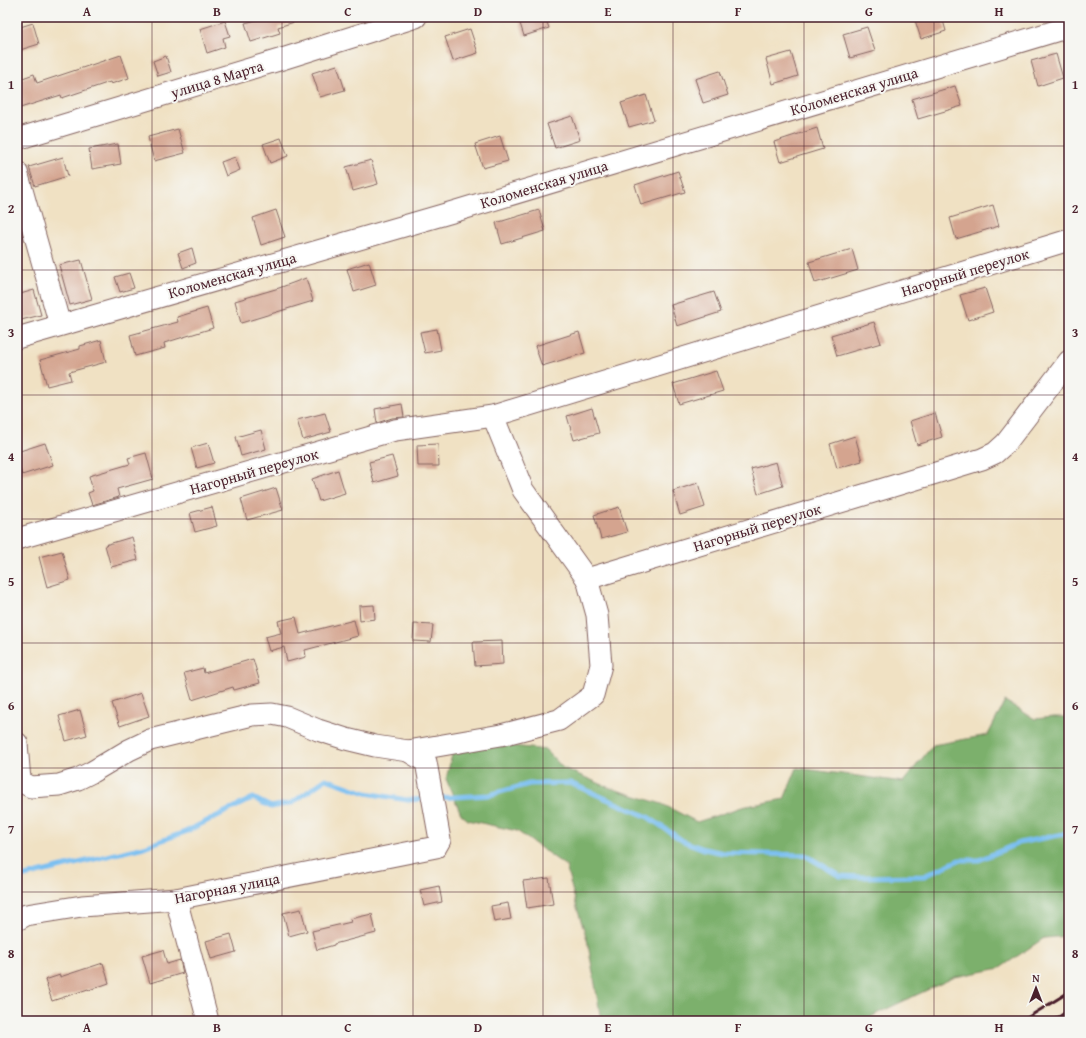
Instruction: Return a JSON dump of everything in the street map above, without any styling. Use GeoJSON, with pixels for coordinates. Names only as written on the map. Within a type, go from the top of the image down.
{"type":"FeatureCollection","features":[{"type":"Feature","properties":{"kind":"street","name":"улица 8 Марта"},"geometry":{"type":"LineString","coordinates":[[17,139],[264,65],[416,17]]}},
{"type":"Feature","properties":{"kind":"street","name":"Коломенская улица"},"geometry":{"type":"LineString","coordinates":[[17,338],[358,238],[456,211],[1069,27]]}},
{"type":"Feature","properties":{"kind":"street"},"geometry":{"type":"LineString","coordinates":[[17,172],[60,325]]}},
{"type":"Feature","properties":{"kind":"street","name":"Нагорный переулок"},"geometry":{"type":"LineString","coordinates":[[17,539],[395,430],[493,416],[1069,240]]}},
{"type":"Feature","properties":{"kind":"street","name":"Нагорный переулок"},"geometry":{"type":"LineString","coordinates":[[587,579],[982,459],[995,453],[1006,443],[1069,361]]}},
{"type":"Feature","properties":{"kind":"street"},"geometry":{"type":"LineString","coordinates":[[17,743],[18,781],[31,787],[60,784],[78,778],[92,772],[129,750],[150,740],[252,715],[272,714],[286,717],[346,739],[375,746],[408,751],[501,735],[559,720],[593,695],[601,664],[597,616],[587,579],[523,490],[493,416]]}},
{"type":"Feature","properties":{"kind":"street","name":"Нагорная улица"},"geometry":{"type":"LineString","coordinates":[[17,920],[26,915],[82,906],[176,899],[436,848],[440,840],[426,762],[408,751]]}},
{"type":"Feature","properties":{"kind":"street"},"geometry":{"type":"LineString","coordinates":[[176,899],[208,1021]]}},
{"type":"Feature","properties":{"kind":"green space"},"geometry":{"type":"Polygon","coordinates":[[[1005,701],[1035,719],[1069,717],[1069,936],[1044,938],[1000,968],[955,977],[864,1021],[601,1021],[587,939],[566,866],[517,831],[468,820],[461,814],[446,779],[453,751],[489,743],[546,750],[563,768],[610,788],[662,804],[697,822],[742,807],[784,799],[797,768],[903,782],[933,745],[988,735],[1005,701]]]}},
{"type":"Feature","properties":{"kind":"building"},"geometry":{"type":"Polygon","coordinates":[[[267,17],[301,17],[301,20],[278,27],[280,33],[251,42],[245,23],[267,17]]]}},
{"type":"Feature","properties":{"kind":"building"},"geometry":{"type":"Polygon","coordinates":[[[518,17],[545,17],[549,28],[524,36],[518,17]]]}},
{"type":"Feature","properties":{"kind":"building"},"geometry":{"type":"Polygon","coordinates":[[[914,17],[942,17],[946,31],[921,39],[914,17]]]}},
{"type":"Feature","properties":{"kind":"building"},"geometry":{"type":"Polygon","coordinates":[[[225,21],[230,36],[223,38],[225,47],[207,53],[200,29],[225,21]]]}},
{"type":"Feature","properties":{"kind":"building"},"geometry":{"type":"Polygon","coordinates":[[[33,23],[39,44],[17,51],[17,28],[33,23]]]}},
{"type":"Feature","properties":{"kind":"building"},"geometry":{"type":"Polygon","coordinates":[[[867,27],[875,51],[850,58],[843,34],[867,27]]]}},
{"type":"Feature","properties":{"kind":"building"},"geometry":{"type":"Polygon","coordinates":[[[470,29],[478,53],[453,61],[445,37],[470,29]]]}},
{"type":"Feature","properties":{"kind":"building"},"geometry":{"type":"Polygon","coordinates":[[[791,52],[798,76],[773,84],[766,59],[791,52]]]}},
{"type":"Feature","properties":{"kind":"building"},"geometry":{"type":"Polygon","coordinates":[[[1056,54],[1063,78],[1038,86],[1031,61],[1056,54]]]}},
{"type":"Feature","properties":{"kind":"building"},"geometry":{"type":"Polygon","coordinates":[[[121,55],[129,78],[111,84],[110,82],[62,98],[61,95],[17,109],[17,80],[34,74],[37,83],[121,55]]]}},
{"type":"Feature","properties":{"kind":"building"},"geometry":{"type":"Polygon","coordinates":[[[166,56],[171,72],[158,76],[153,61],[166,56]]]}},
{"type":"Feature","properties":{"kind":"building"},"geometry":{"type":"Polygon","coordinates":[[[337,65],[345,90],[320,97],[312,73],[337,65]]]}},
{"type":"Feature","properties":{"kind":"building"},"geometry":{"type":"Polygon","coordinates":[[[720,71],[728,95],[703,103],[695,79],[720,71]]]}},
{"type":"Feature","properties":{"kind":"building"},"geometry":{"type":"Polygon","coordinates":[[[955,86],[962,106],[918,119],[912,99],[955,86]]]}},
{"type":"Feature","properties":{"kind":"building"},"geometry":{"type":"Polygon","coordinates":[[[646,95],[654,120],[629,127],[621,103],[646,95]]]}},
{"type":"Feature","properties":{"kind":"building"},"geometry":{"type":"Polygon","coordinates":[[[572,116],[580,140],[555,148],[547,124],[572,116]]]}},
{"type":"Feature","properties":{"kind":"building"},"geometry":{"type":"Polygon","coordinates":[[[817,128],[823,149],[780,162],[774,142],[817,128]]]}},
{"type":"Feature","properties":{"kind":"building"},"geometry":{"type":"Polygon","coordinates":[[[178,129],[185,153],[154,161],[148,137],[178,129]]]}},
{"type":"Feature","properties":{"kind":"building"},"geometry":{"type":"Polygon","coordinates":[[[500,136],[508,161],[483,168],[475,144],[500,136]]]}},
{"type":"Feature","properties":{"kind":"building"},"geometry":{"type":"Polygon","coordinates":[[[281,138],[288,156],[270,163],[263,144],[281,138]]]}},
{"type":"Feature","properties":{"kind":"building"},"geometry":{"type":"Polygon","coordinates":[[[118,144],[121,164],[92,169],[89,149],[118,144]]]}},
{"type":"Feature","properties":{"kind":"building"},"geometry":{"type":"Polygon","coordinates":[[[63,157],[68,176],[35,186],[29,167],[63,157]]]}},
{"type":"Feature","properties":{"kind":"building"},"geometry":{"type":"Polygon","coordinates":[[[235,157],[240,170],[226,176],[221,162],[235,157]]]}},
{"type":"Feature","properties":{"kind":"building"},"geometry":{"type":"Polygon","coordinates":[[[371,160],[378,184],[353,191],[346,167],[371,160]]]}},
{"type":"Feature","properties":{"kind":"building"},"geometry":{"type":"Polygon","coordinates":[[[678,171],[685,192],[641,205],[635,185],[678,171]]]}},
{"type":"Feature","properties":{"kind":"building"},"geometry":{"type":"Polygon","coordinates":[[[993,205],[999,226],[956,239],[950,218],[993,205]]]}},
{"type":"Feature","properties":{"kind":"building"},"geometry":{"type":"Polygon","coordinates":[[[276,210],[285,237],[261,245],[253,218],[276,210]]]}},
{"type":"Feature","properties":{"kind":"building"},"geometry":{"type":"Polygon","coordinates":[[[539,210],[545,231],[502,244],[496,223],[539,210]]]}},
{"type":"Feature","properties":{"kind":"building"},"geometry":{"type":"Polygon","coordinates":[[[192,248],[196,263],[183,268],[178,253],[192,248]]]}},
{"type":"Feature","properties":{"kind":"building"},"geometry":{"type":"Polygon","coordinates":[[[852,249],[858,270],[815,283],[809,262],[852,249]]]}},
{"type":"Feature","properties":{"kind":"building"},"geometry":{"type":"Polygon","coordinates":[[[81,260],[92,299],[70,305],[59,265],[81,260]]]}},
{"type":"Feature","properties":{"kind":"building"},"geometry":{"type":"Polygon","coordinates":[[[369,262],[376,285],[354,292],[347,269],[369,262]]]}},
{"type":"Feature","properties":{"kind":"building"},"geometry":{"type":"Polygon","coordinates":[[[129,273],[134,288],[120,292],[115,277],[129,273]]]}},
{"type":"Feature","properties":{"kind":"building"},"geometry":{"type":"Polygon","coordinates":[[[306,278],[313,301],[241,323],[235,301],[306,278]]]}},
{"type":"Feature","properties":{"kind":"building"},"geometry":{"type":"Polygon","coordinates":[[[985,288],[993,312],[968,320],[960,295],[985,288]]]}},
{"type":"Feature","properties":{"kind":"building"},"geometry":{"type":"Polygon","coordinates":[[[34,290],[41,315],[17,321],[17,295],[34,290]]]}},
{"type":"Feature","properties":{"kind":"building"},"geometry":{"type":"Polygon","coordinates":[[[714,292],[721,312],[677,326],[671,305],[714,292]]]}},
{"type":"Feature","properties":{"kind":"building"},"geometry":{"type":"Polygon","coordinates":[[[207,308],[213,328],[164,343],[165,348],[135,356],[130,335],[178,322],[177,317],[207,308]]]}},
{"type":"Feature","properties":{"kind":"building"},"geometry":{"type":"Polygon","coordinates":[[[874,322],[881,343],[837,356],[831,335],[874,322]]]}},
{"type":"Feature","properties":{"kind":"building"},"geometry":{"type":"Polygon","coordinates":[[[437,329],[441,350],[425,353],[420,332],[437,329]]]}},
{"type":"Feature","properties":{"kind":"building"},"geometry":{"type":"Polygon","coordinates":[[[579,332],[585,353],[542,366],[535,346],[579,332]]]}},
{"type":"Feature","properties":{"kind":"building"},"geometry":{"type":"Polygon","coordinates":[[[101,340],[106,362],[69,372],[71,380],[47,386],[40,360],[80,349],[80,346],[101,340]]]}},
{"type":"Feature","properties":{"kind":"building"},"geometry":{"type":"Polygon","coordinates":[[[716,371],[723,391],[679,404],[673,384],[716,371]]]}},
{"type":"Feature","properties":{"kind":"building"},"geometry":{"type":"Polygon","coordinates":[[[402,404],[404,417],[392,418],[377,423],[375,409],[402,404]]]}},
{"type":"Feature","properties":{"kind":"building"},"geometry":{"type":"Polygon","coordinates":[[[592,408],[599,433],[574,440],[567,416],[592,408]]]}},
{"type":"Feature","properties":{"kind":"building"},"geometry":{"type":"Polygon","coordinates":[[[325,413],[331,432],[303,440],[297,420],[325,413]]]}},
{"type":"Feature","properties":{"kind":"building"},"geometry":{"type":"Polygon","coordinates":[[[935,413],[942,437],[917,445],[910,421],[935,413]]]}},
{"type":"Feature","properties":{"kind":"building"},"geometry":{"type":"Polygon","coordinates":[[[261,430],[266,449],[241,456],[236,437],[261,430]]]}},
{"type":"Feature","properties":{"kind":"building"},"geometry":{"type":"Polygon","coordinates":[[[855,436],[862,461],[837,468],[830,444],[855,436]]]}},
{"type":"Feature","properties":{"kind":"building"},"geometry":{"type":"Polygon","coordinates":[[[45,443],[53,465],[22,475],[17,461],[17,452],[45,443]]]}},
{"type":"Feature","properties":{"kind":"building"},"geometry":{"type":"Polygon","coordinates":[[[208,443],[214,463],[197,468],[191,448],[208,443]]]}},
{"type":"Feature","properties":{"kind":"building"},"geometry":{"type":"Polygon","coordinates":[[[438,444],[439,466],[418,466],[417,445],[438,444]]]}},
{"type":"Feature","properties":{"kind":"building"},"geometry":{"type":"Polygon","coordinates":[[[146,453],[153,479],[117,489],[119,497],[92,505],[88,493],[93,491],[89,476],[130,464],[128,458],[146,453]]]}},
{"type":"Feature","properties":{"kind":"building"},"geometry":{"type":"Polygon","coordinates":[[[392,456],[398,476],[374,483],[369,462],[392,456]]]}},
{"type":"Feature","properties":{"kind":"building"},"geometry":{"type":"Polygon","coordinates":[[[776,462],[783,486],[758,494],[751,469],[776,462]]]}},
{"type":"Feature","properties":{"kind":"building"},"geometry":{"type":"Polygon","coordinates":[[[338,470],[345,493],[319,501],[312,479],[338,470]]]}},
{"type":"Feature","properties":{"kind":"building"},"geometry":{"type":"Polygon","coordinates":[[[698,483],[705,507],[680,515],[673,491],[698,483]]]}},
{"type":"Feature","properties":{"kind":"building"},"geometry":{"type":"Polygon","coordinates":[[[276,488],[283,510],[247,520],[241,499],[276,488]]]}},
{"type":"Feature","properties":{"kind":"building"},"geometry":{"type":"Polygon","coordinates":[[[212,507],[217,526],[195,532],[190,513],[212,507]]]}},
{"type":"Feature","properties":{"kind":"building"},"geometry":{"type":"Polygon","coordinates":[[[619,507],[627,532],[601,539],[594,515],[619,507]]]}},
{"type":"Feature","properties":{"kind":"building"},"geometry":{"type":"Polygon","coordinates":[[[132,537],[138,560],[111,567],[105,545],[132,537]]]}},
{"type":"Feature","properties":{"kind":"building"},"geometry":{"type":"Polygon","coordinates":[[[62,551],[70,580],[47,587],[39,557],[62,551]]]}},
{"type":"Feature","properties":{"kind":"building"},"geometry":{"type":"Polygon","coordinates":[[[374,605],[375,619],[360,621],[359,606],[374,605]]]}},
{"type":"Feature","properties":{"kind":"building"},"geometry":{"type":"Polygon","coordinates":[[[296,617],[300,634],[354,620],[358,636],[305,650],[306,657],[287,662],[284,647],[269,651],[265,637],[281,633],[278,621],[296,617]]]}},
{"type":"Feature","properties":{"kind":"building"},"geometry":{"type":"Polygon","coordinates":[[[414,624],[433,625],[431,642],[413,641],[414,624]]]}},
{"type":"Feature","properties":{"kind":"building"},"geometry":{"type":"Polygon","coordinates":[[[502,641],[503,664],[475,666],[473,642],[502,641]]]}},
{"type":"Feature","properties":{"kind":"building"},"geometry":{"type":"Polygon","coordinates":[[[253,659],[260,683],[234,690],[233,687],[192,700],[184,673],[203,668],[204,673],[253,659]]]}},
{"type":"Feature","properties":{"kind":"building"},"geometry":{"type":"Polygon","coordinates":[[[141,693],[149,716],[120,726],[112,703],[141,693]]]}},
{"type":"Feature","properties":{"kind":"building"},"geometry":{"type":"Polygon","coordinates":[[[80,710],[87,735],[66,741],[59,716],[80,710]]]}},
{"type":"Feature","properties":{"kind":"building"},"geometry":{"type":"Polygon","coordinates":[[[549,878],[553,904],[527,908],[523,881],[549,878]]]}},
{"type":"Feature","properties":{"kind":"building"},"geometry":{"type":"Polygon","coordinates":[[[439,886],[442,902],[424,906],[420,890],[439,886]]]}},
{"type":"Feature","properties":{"kind":"building"},"geometry":{"type":"Polygon","coordinates":[[[508,903],[511,919],[494,922],[491,906],[508,903]]]}},
{"type":"Feature","properties":{"kind":"building"},"geometry":{"type":"Polygon","coordinates":[[[301,909],[307,931],[289,936],[283,913],[301,909]]]}},
{"type":"Feature","properties":{"kind":"building"},"geometry":{"type":"Polygon","coordinates":[[[372,914],[376,933],[317,950],[312,931],[351,922],[350,919],[372,914]]]}},
{"type":"Feature","properties":{"kind":"building"},"geometry":{"type":"Polygon","coordinates":[[[231,934],[236,952],[211,959],[206,941],[231,934]]]}},
{"type":"Feature","properties":{"kind":"building"},"geometry":{"type":"Polygon","coordinates":[[[163,950],[167,964],[180,960],[183,973],[150,983],[142,956],[163,950]]]}},
{"type":"Feature","properties":{"kind":"building"},"geometry":{"type":"Polygon","coordinates":[[[103,963],[109,983],[52,1001],[45,980],[60,975],[60,977],[103,963]]]}},
{"type":"Feature","properties":{"kind":"waterway"},"geometry":{"type":"LineString","coordinates":[[17,878],[144,847],[185,832],[253,798],[271,807],[292,803],[326,779],[366,793],[407,800],[427,799]]}},
{"type":"Feature","properties":{"kind":"waterway"},"geometry":{"type":"LineString","coordinates":[[437,798],[489,795],[529,784],[570,783],[648,817],[683,841],[704,849],[724,853],[805,855],[840,876],[924,876],[959,860],[979,860],[1019,843],[1069,833]]}},
{"type":"Feature","properties":{"kind":"railway"},"geometry":{"type":"LineString","coordinates":[[1022,1021],[1069,992]]}},
{"type":"Feature","properties":{"kind":"railway"},"geometry":{"type":"LineString","coordinates":[[1053,1021],[1069,1010]]}}]}
